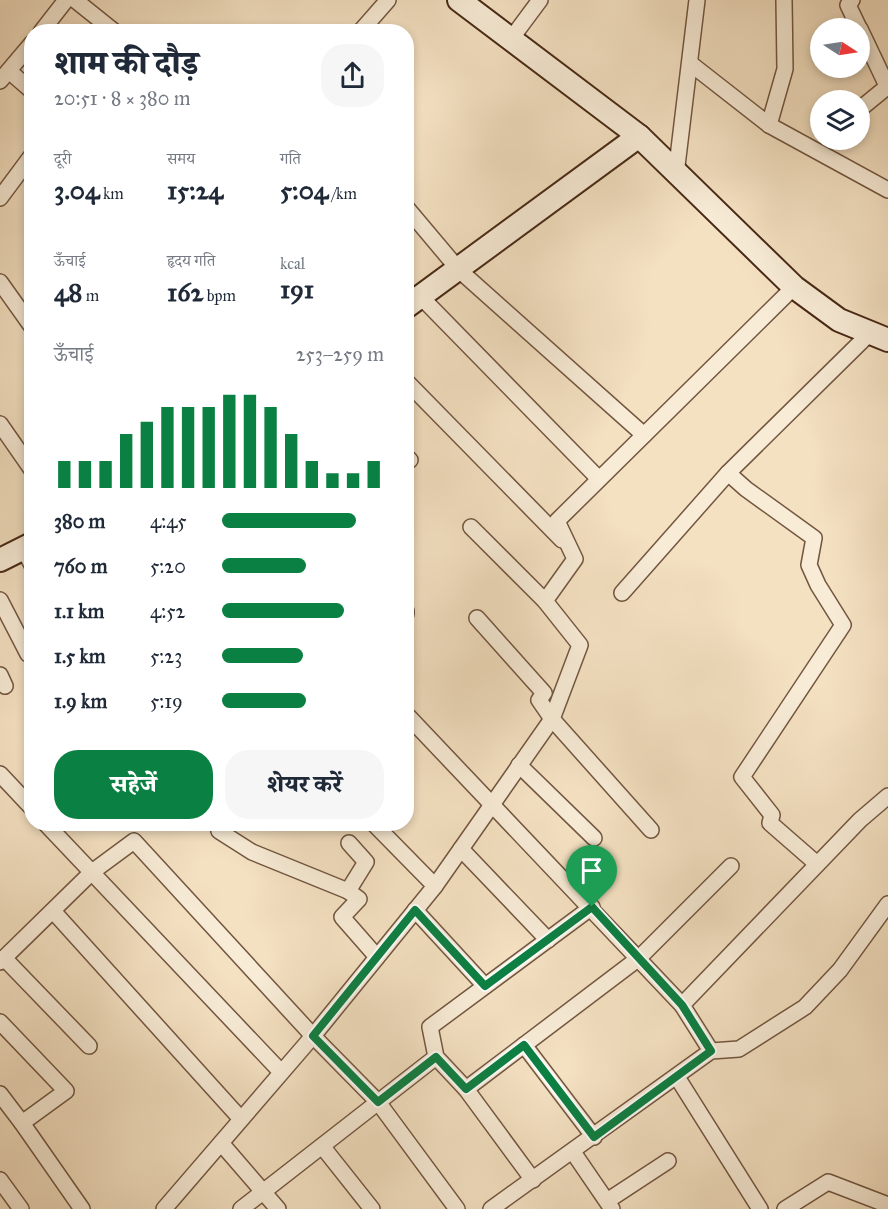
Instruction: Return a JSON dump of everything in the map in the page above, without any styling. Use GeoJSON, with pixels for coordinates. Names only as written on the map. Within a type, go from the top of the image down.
{"type":"FeatureCollection","features":[{"type":"Feature","properties":{"kind":"main road"},"geometry":{"type":"LineString","coordinates":[[459,0],[639,136],[794,287],[839,320],[879,336]]}},
{"type":"Feature","properties":{"kind":"main road"},"geometry":{"type":"LineString","coordinates":[[414,303],[639,136]]}},
{"type":"Feature","properties":{"kind":"main road"},"geometry":{"type":"LineString","coordinates":[[0,560],[24,553]]}},
{"type":"Feature","properties":{"kind":"street"},"geometry":{"type":"LineString","coordinates":[[47,24],[66,0]]}},
{"type":"Feature","properties":{"kind":"street"},"geometry":{"type":"LineString","coordinates":[[75,0],[105,24]]}},
{"type":"Feature","properties":{"kind":"street"},"geometry":{"type":"LineString","coordinates":[[367,24],[388,0]]}},
{"type":"Feature","properties":{"kind":"street"},"geometry":{"type":"LineString","coordinates":[[511,39],[540,0]]}},
{"type":"Feature","properties":{"kind":"street"},"geometry":{"type":"LineString","coordinates":[[676,174],[697,0]]}},
{"type":"Feature","properties":{"kind":"street"},"geometry":{"type":"LineString","coordinates":[[769,125],[785,69],[784,0]]}},
{"type":"Feature","properties":{"kind":"street"},"geometry":{"type":"LineString","coordinates":[[852,0],[848,5],[854,18]]}},
{"type":"Feature","properties":{"kind":"street"},"geometry":{"type":"LineString","coordinates":[[24,51],[5,70],[24,85]]}},
{"type":"Feature","properties":{"kind":"street"},"geometry":{"type":"LineString","coordinates":[[870,51],[888,87],[870,101]]}},
{"type":"Feature","properties":{"kind":"street"},"geometry":{"type":"LineString","coordinates":[[691,64],[769,125],[810,141]]}},
{"type":"Feature","properties":{"kind":"street"},"geometry":{"type":"LineString","coordinates":[[823,150],[837,163],[888,190]]}},
{"type":"Feature","properties":{"kind":"street"},"geometry":{"type":"LineString","coordinates":[[0,198],[24,166]]}},
{"type":"Feature","properties":{"kind":"street"},"geometry":{"type":"LineString","coordinates":[[414,217],[459,270],[644,435]]}},
{"type":"Feature","properties":{"kind":"street"},"geometry":{"type":"LineString","coordinates":[[0,282],[24,316]]}},
{"type":"Feature","properties":{"kind":"street"},"geometry":{"type":"LineString","coordinates":[[545,601],[575,559],[557,521],[794,287]]}},
{"type":"Feature","properties":{"kind":"street"},"geometry":{"type":"LineString","coordinates":[[414,303],[599,479]]}},
{"type":"Feature","properties":{"kind":"street"},"geometry":{"type":"LineString","coordinates":[[622,593],[728,473],[879,336]]}},
{"type":"Feature","properties":{"kind":"street"},"geometry":{"type":"LineString","coordinates":[[414,389],[570,549]]}},
{"type":"Feature","properties":{"kind":"street"},"geometry":{"type":"LineString","coordinates":[[0,424],[24,458]]}},
{"type":"Feature","properties":{"kind":"street"},"geometry":{"type":"LineString","coordinates":[[728,473],[746,489],[814,538],[809,565],[818,585],[843,625],[742,777],[772,815],[770,823],[817,864]]}},
{"type":"Feature","properties":{"kind":"street"},"geometry":{"type":"LineString","coordinates":[[164,1209],[240,1118],[313,1036],[435,886],[552,719],[580,645],[545,601],[471,527]]}},
{"type":"Feature","properties":{"kind":"street"},"geometry":{"type":"LineString","coordinates":[[0,600],[24,646]]}},
{"type":"Feature","properties":{"kind":"street"},"geometry":{"type":"LineString","coordinates":[[477,618],[544,693],[538,700],[552,719],[651,830]]}},
{"type":"Feature","properties":{"kind":"street"},"geometry":{"type":"LineString","coordinates":[[414,722],[592,907],[682,1005],[711,1051]]}},
{"type":"Feature","properties":{"kind":"street"},"geometry":{"type":"LineString","coordinates":[[519,765],[594,838]]}},
{"type":"Feature","properties":{"kind":"street"},"geometry":{"type":"LineString","coordinates":[[0,774],[24,799]]}},
{"type":"Feature","properties":{"kind":"street"},"geometry":{"type":"LineString","coordinates":[[682,1005],[860,820],[888,796]]}},
{"type":"Feature","properties":{"kind":"street"},"geometry":{"type":"LineString","coordinates":[[54,831],[281,1072]]}},
{"type":"Feature","properties":{"kind":"street"},"geometry":{"type":"LineString","coordinates":[[219,831],[252,852],[348,891],[359,899],[342,917],[377,957]]}},
{"type":"Feature","properties":{"kind":"street"},"geometry":{"type":"LineString","coordinates":[[381,831],[435,886]]}},
{"type":"Feature","properties":{"kind":"street"},"geometry":{"type":"LineString","coordinates":[[89,1046],[2,960],[92,872],[134,841],[313,1036],[378,1102],[457,1209]]}},
{"type":"Feature","properties":{"kind":"street"},"geometry":{"type":"LineString","coordinates":[[348,891],[366,862],[349,843]]}},
{"type":"Feature","properties":{"kind":"street"},"geometry":{"type":"LineString","coordinates":[[461,849],[548,940]]}},
{"type":"Feature","properties":{"kind":"street"},"geometry":{"type":"LineString","coordinates":[[466,1089],[639,958],[731,866]]}},
{"type":"Feature","properties":{"kind":"street"},"geometry":{"type":"LineString","coordinates":[[491,1209],[711,1051],[739,1049],[805,1007],[840,970],[888,904]]}},
{"type":"Feature","properties":{"kind":"street"},"geometry":{"type":"LineString","coordinates":[[533,1180],[466,1089],[436,1057],[430,1027],[592,907]]}},
{"type":"Feature","properties":{"kind":"street"},"geometry":{"type":"LineString","coordinates":[[415,910],[485,986]]}},
{"type":"Feature","properties":{"kind":"street"},"geometry":{"type":"LineString","coordinates":[[53,911],[240,1118]]}},
{"type":"Feature","properties":{"kind":"street"},"geometry":{"type":"LineString","coordinates":[[0,1022],[66,1091],[22,1123]]}},
{"type":"Feature","properties":{"kind":"street"},"geometry":{"type":"LineString","coordinates":[[524,1045],[594,1137]]}},
{"type":"Feature","properties":{"kind":"street"},"geometry":{"type":"LineString","coordinates":[[241,1209],[436,1057]]}},
{"type":"Feature","properties":{"kind":"street"},"geometry":{"type":"LineString","coordinates":[[677,1077],[760,1209]]}},
{"type":"Feature","properties":{"kind":"street"},"geometry":{"type":"LineString","coordinates":[[0,1094],[82,1209]]}},
{"type":"Feature","properties":{"kind":"street"},"geometry":{"type":"LineString","coordinates":[[221,1143],[278,1209]]}},
{"type":"Feature","properties":{"kind":"street"},"geometry":{"type":"LineString","coordinates":[[322,1146],[372,1209]]}},
{"type":"Feature","properties":{"kind":"street"},"geometry":{"type":"LineString","coordinates":[[573,1152],[609,1205],[668,1161]]}},
{"type":"Feature","properties":{"kind":"street"},"geometry":{"type":"LineString","coordinates":[[0,1180],[21,1209]]}},
{"type":"Feature","properties":{"kind":"street"},"geometry":{"type":"LineString","coordinates":[[785,1209],[828,1182],[888,1205]]}},
{"type":"Feature","properties":{"kind":"route"},"geometry":{"type":"LineString","coordinates":[[592,907],[682,1005],[711,1051],[594,1137],[524,1045],[466,1089],[436,1057],[378,1102],[313,1036],[415,910],[485,986],[592,907]]}}]}
